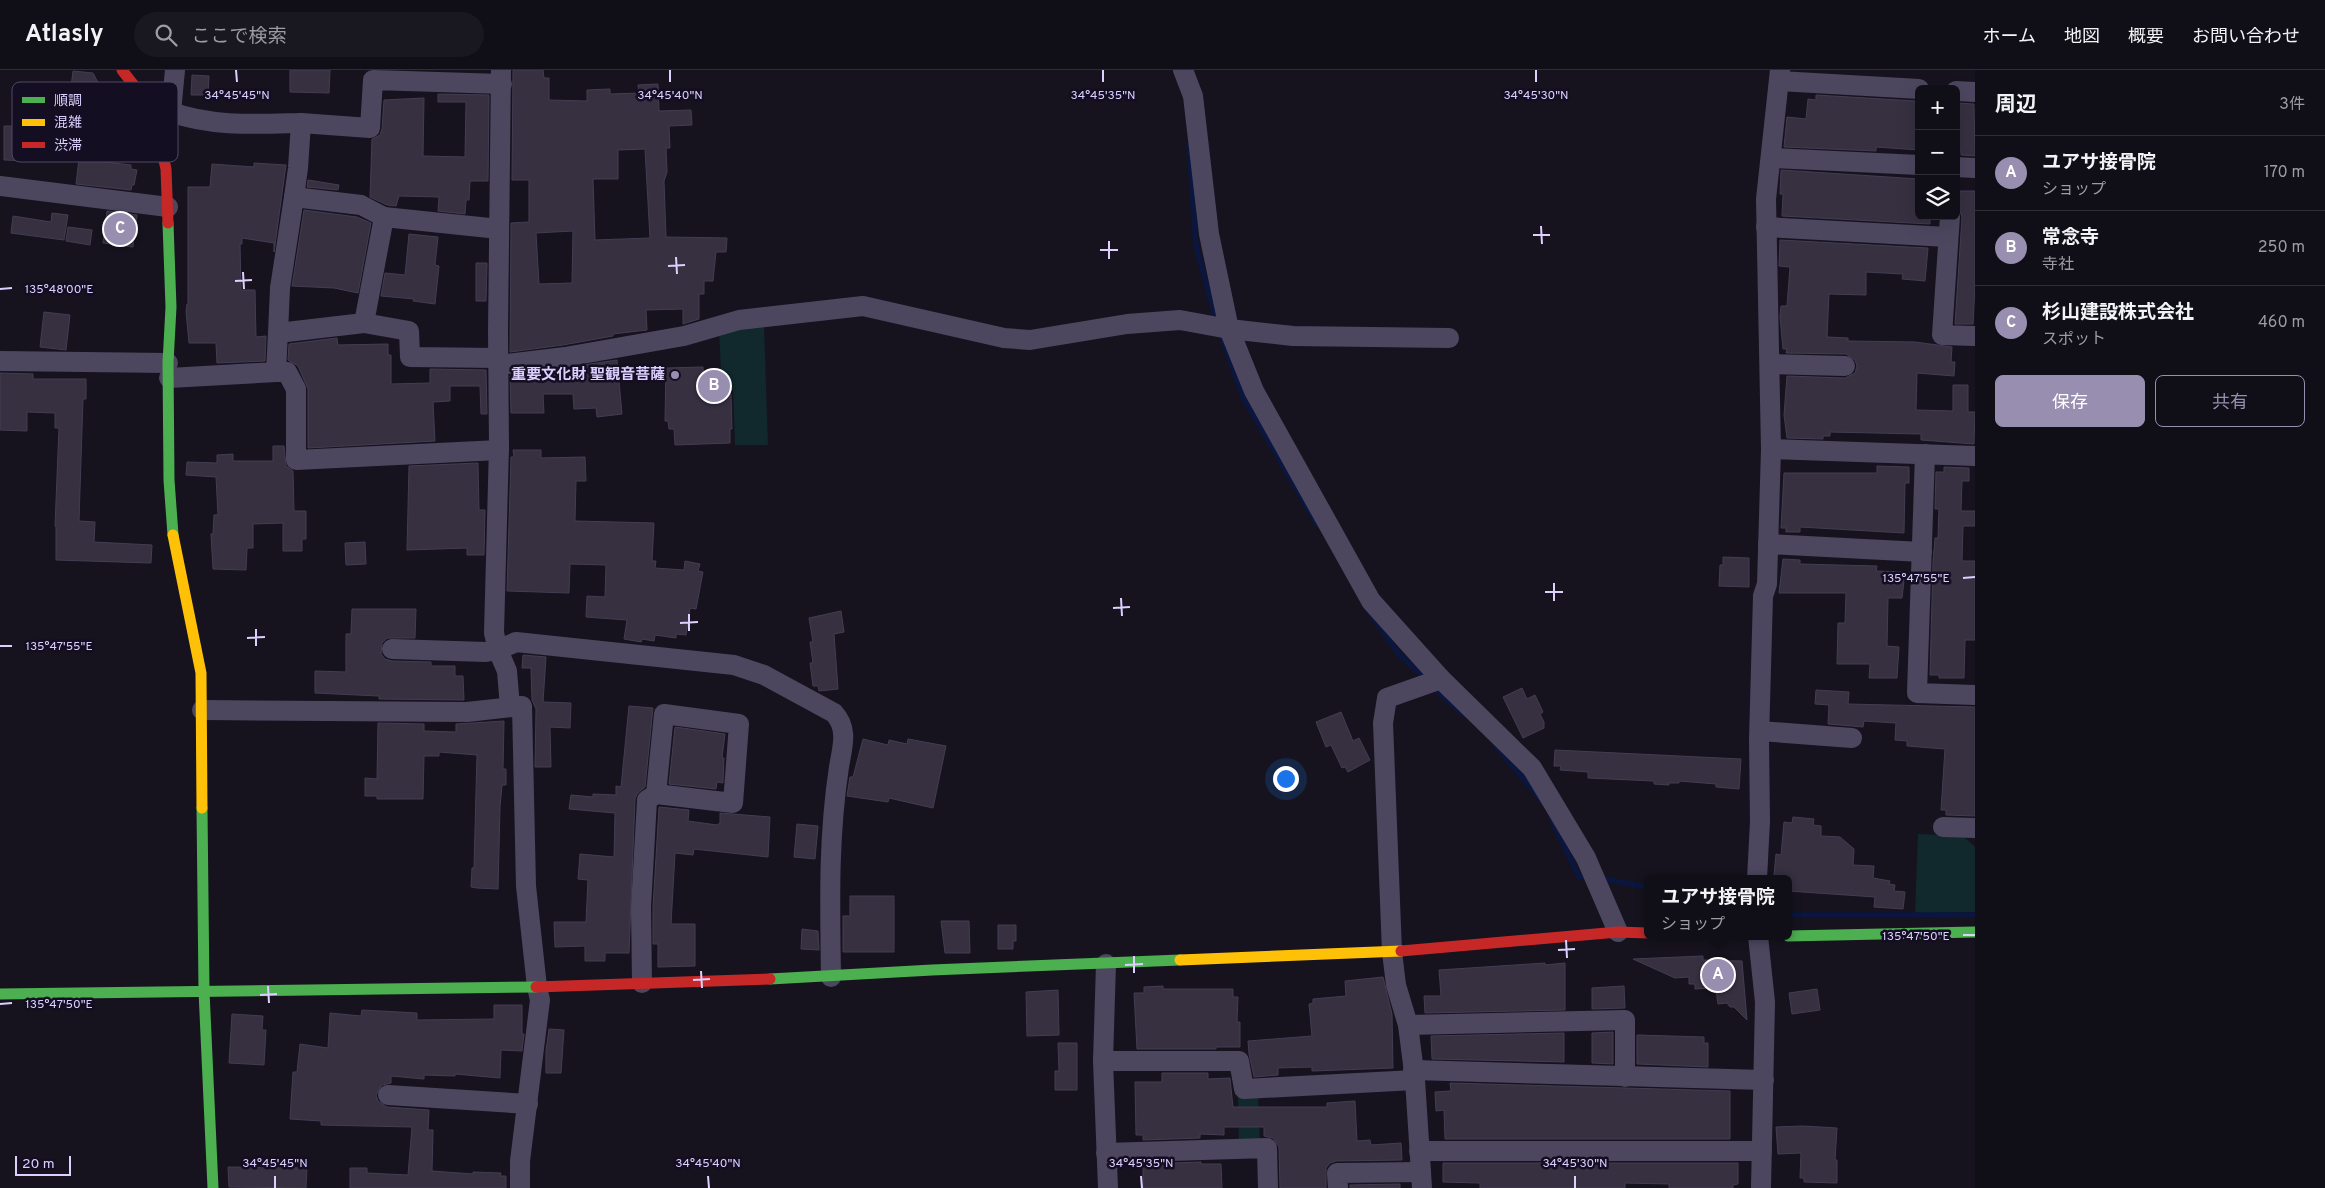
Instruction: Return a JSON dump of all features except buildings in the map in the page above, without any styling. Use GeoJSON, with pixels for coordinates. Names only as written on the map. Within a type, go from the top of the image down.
{"type":"FeatureCollection","features":[{"type":"Feature","properties":{"kind":"street"},"geometry":{"type":"LineString","coordinates":[[122,70],[131,82]]}},
{"type":"Feature","properties":{"kind":"street"},"geometry":{"type":"LineString","coordinates":[[1182,70],[1193,96],[1209,234],[1229,329],[1254,391],[1371,601],[1441,679],[1532,768],[1586,858],[1618,932]]}},
{"type":"Feature","properties":{"kind":"street"},"geometry":{"type":"LineString","coordinates":[[1757,875],[1761,802],[1760,732],[1763,596],[1767,584],[1771,449],[1766,199],[1779,75],[1915,89]]}},
{"type":"Feature","properties":{"kind":"street"},"geometry":{"type":"LineString","coordinates":[[178,114],[241,124],[301,123],[370,128],[373,80],[501,77],[499,450],[494,633],[498,650],[508,671],[510,707]]}},
{"type":"Feature","properties":{"kind":"street"},"geometry":{"type":"LineString","coordinates":[[1960,91],[1975,92]]}},
{"type":"Feature","properties":{"kind":"street"},"geometry":{"type":"LineString","coordinates":[[276,372],[280,288],[298,168],[301,123]]}},
{"type":"Feature","properties":{"kind":"street"},"geometry":{"type":"LineString","coordinates":[[1771,158],[1915,165]]}},
{"type":"Feature","properties":{"kind":"street"},"geometry":{"type":"LineString","coordinates":[[164,162],[168,207],[171,307],[168,370],[169,480],[174,545],[201,673],[204,991],[214,1188]]}},
{"type":"Feature","properties":{"kind":"street"},"geometry":{"type":"LineString","coordinates":[[1960,167],[1975,168]]}},
{"type":"Feature","properties":{"kind":"street"},"geometry":{"type":"LineString","coordinates":[[0,186],[168,207]]}},
{"type":"Feature","properties":{"kind":"street"},"geometry":{"type":"LineString","coordinates":[[294,197],[361,205],[384,216],[499,230]]}},
{"type":"Feature","properties":{"kind":"street"},"geometry":{"type":"LineString","coordinates":[[364,323],[384,216]]}},
{"type":"Feature","properties":{"kind":"street"},"geometry":{"type":"LineString","coordinates":[[1950,220],[1942,335],[1975,336]]}},
{"type":"Feature","properties":{"kind":"street"},"geometry":{"type":"LineString","coordinates":[[1766,227],[1948,237]]}},
{"type":"Feature","properties":{"kind":"street"},"geometry":{"type":"LineString","coordinates":[[278,333],[364,323],[410,331],[410,357],[498,362],[565,357],[684,336],[739,320],[863,306],[1004,338],[1030,340],[1127,324],[1180,320],[1229,329],[1293,336],[1449,338]]}},
{"type":"Feature","properties":{"kind":"street"},"geometry":{"type":"LineString","coordinates":[[0,361],[168,370],[287,372],[296,389],[296,460],[499,450]]}},
{"type":"Feature","properties":{"kind":"street"},"geometry":{"type":"LineString","coordinates":[[1770,364],[1845,366]]}},
{"type":"Feature","properties":{"kind":"street"},"geometry":{"type":"LineString","coordinates":[[1771,449],[1975,456]]}},
{"type":"Feature","properties":{"kind":"street"},"geometry":{"type":"LineString","coordinates":[[1925,454],[1916,693],[1975,695]]}},
{"type":"Feature","properties":{"kind":"street"},"geometry":{"type":"LineString","coordinates":[[1768,544],[1922,552]]}},
{"type":"Feature","properties":{"kind":"street"},"geometry":{"type":"LineString","coordinates":[[392,649],[486,652],[498,650],[516,642],[734,665],[764,675],[834,713],[840,719],[844,734],[831,824],[831,977]]}},
{"type":"Feature","properties":{"kind":"street"},"geometry":{"type":"LineString","coordinates":[[1338,1188],[1337,1173],[1421,1180],[1414,1075],[1408,1025],[1396,985],[1392,952],[1383,724],[1387,698],[1441,679]]}},
{"type":"Feature","properties":{"kind":"street"},"geometry":{"type":"LineString","coordinates":[[202,710],[467,712],[522,706],[526,886],[540,1000],[520,1161],[520,1188]]}},
{"type":"Feature","properties":{"kind":"street"},"geometry":{"type":"LineString","coordinates":[[642,983],[641,907],[647,800],[656,794],[733,803],[740,724],[664,714],[656,794]]}},
{"type":"Feature","properties":{"kind":"street"},"geometry":{"type":"LineString","coordinates":[[1760,732],[1852,738]]}},
{"type":"Feature","properties":{"kind":"street"},"geometry":{"type":"LineString","coordinates":[[1943,828],[1975,828]]}},
{"type":"Feature","properties":{"kind":"street"},"geometry":{"type":"LineString","coordinates":[[0,994],[537,987],[831,977],[932,970],[1392,952],[1618,932],[1644,933]]}},
{"type":"Feature","properties":{"kind":"street"},"geometry":{"type":"LineString","coordinates":[[1792,936],[1975,932]]}},
{"type":"Feature","properties":{"kind":"street"},"geometry":{"type":"LineString","coordinates":[[1758,940],[1765,1002],[1761,1188]]}},
{"type":"Feature","properties":{"kind":"street"},"geometry":{"type":"LineString","coordinates":[[1106,964],[1103,1062],[1108,1188]]}},
{"type":"Feature","properties":{"kind":"street"},"geometry":{"type":"LineString","coordinates":[[1408,1025],[1625,1020],[1625,1077]]}},
{"type":"Feature","properties":{"kind":"street"},"geometry":{"type":"LineString","coordinates":[[1103,1062],[1239,1061],[1244,1089],[1414,1075],[1764,1080]]}},
{"type":"Feature","properties":{"kind":"street"},"geometry":{"type":"LineString","coordinates":[[388,1095],[528,1104]]}},
{"type":"Feature","properties":{"kind":"street"},"geometry":{"type":"LineString","coordinates":[[1106,1153],[1267,1148],[1268,1188]]}},
{"type":"Feature","properties":{"kind":"street"},"geometry":{"type":"LineString","coordinates":[[1419,1151],[1762,1151]]}},
{"type":"Feature","properties":{"kind":"green space"},"geometry":{"type":"Polygon","coordinates":[[[764,326],[768,445],[735,445],[733,390],[722,390],[719,330],[764,326]]]}},
{"type":"Feature","properties":{"kind":"green space"},"geometry":{"type":"Polygon","coordinates":[[[1918,834],[1963,836],[1975,847],[1975,912],[1915,913],[1918,834]]]}},
{"type":"Feature","properties":{"kind":"green space"},"geometry":{"type":"Polygon","coordinates":[[[1258,1095],[1260,1142],[1239,1143],[1238,1097],[1258,1095]]]}},
{"type":"Feature","properties":{"kind":"waterway"},"geometry":{"type":"LineString","coordinates":[[1189,145],[1196,246],[1217,323]]}},
{"type":"Feature","properties":{"kind":"waterway"},"geometry":{"type":"LineString","coordinates":[[1220,332],[1243,397],[1317,524]]}},
{"type":"Feature","properties":{"kind":"waterway"},"geometry":{"type":"LineString","coordinates":[[1367,609],[1399,654],[1427,680]]}},
{"type":"Feature","properties":{"kind":"waterway"},"geometry":{"type":"LineString","coordinates":[[1433,687],[1463,714]]}},
{"type":"Feature","properties":{"kind":"waterway"},"geometry":{"type":"LineString","coordinates":[[1497,747],[1542,801]]}},
{"type":"Feature","properties":{"kind":"waterway"},"geometry":{"type":"LineString","coordinates":[[1552,820],[1579,877],[1589,877]]}},
{"type":"Feature","properties":{"kind":"waterway"},"geometry":{"type":"LineString","coordinates":[[1598,878],[1644,886]]}},
{"type":"Feature","properties":{"kind":"waterway"},"geometry":{"type":"LineString","coordinates":[[1792,915],[1975,915]]}},
{"type":"Feature","properties":{"kind":"traffic: fast"},"geometry":{"type":"LineString","coordinates":[[168,223],[171,307],[168,363],[169,480],[173,535]]}},
{"type":"Feature","properties":{"kind":"traffic: fast"},"geometry":{"type":"LineString","coordinates":[[202,808],[204,991],[213,1188]]}},
{"type":"Feature","properties":{"kind":"traffic: fast"},"geometry":{"type":"LineString","coordinates":[[1792,936],[1975,932]]}},
{"type":"Feature","properties":{"kind":"traffic: fast"},"geometry":{"type":"LineString","coordinates":[[770,979],[1180,960]]}},
{"type":"Feature","properties":{"kind":"traffic: fast"},"geometry":{"type":"LineString","coordinates":[[0,994],[536,987]]}},
{"type":"Feature","properties":{"kind":"traffic: slow"},"geometry":{"type":"LineString","coordinates":[[173,535],[201,673],[202,808]]}},
{"type":"Feature","properties":{"kind":"traffic: slow"},"geometry":{"type":"LineString","coordinates":[[1180,960],[1401,951]]}},
{"type":"Feature","properties":{"kind":"traffic: jam"},"geometry":{"type":"LineString","coordinates":[[122,70],[131,82]]}},
{"type":"Feature","properties":{"kind":"traffic: jam"},"geometry":{"type":"LineString","coordinates":[[164,162],[168,223]]}},
{"type":"Feature","properties":{"kind":"traffic: jam"},"geometry":{"type":"LineString","coordinates":[[1401,951],[1618,932],[1644,933]]}},
{"type":"Feature","properties":{"kind":"traffic: jam"},"geometry":{"type":"LineString","coordinates":[[536,987],[770,979]]}},
{"type":"Feature","properties":{"kind":"place","name":"杉山建設株式会社"},"geometry":{"type":"Point","coordinates":[120,229]}},
{"type":"Feature","properties":{"kind":"place","name":"重要文化財 聖観音菩薩"},"geometry":{"type":"Point","coordinates":[675,375]}},
{"type":"Feature","properties":{"kind":"place","name":"常念寺"},"geometry":{"type":"Point","coordinates":[714,386]}},
{"type":"Feature","properties":{"kind":"place","name":"ユアサ接骨院"},"geometry":{"type":"Point","coordinates":[1718,975]}}]}
